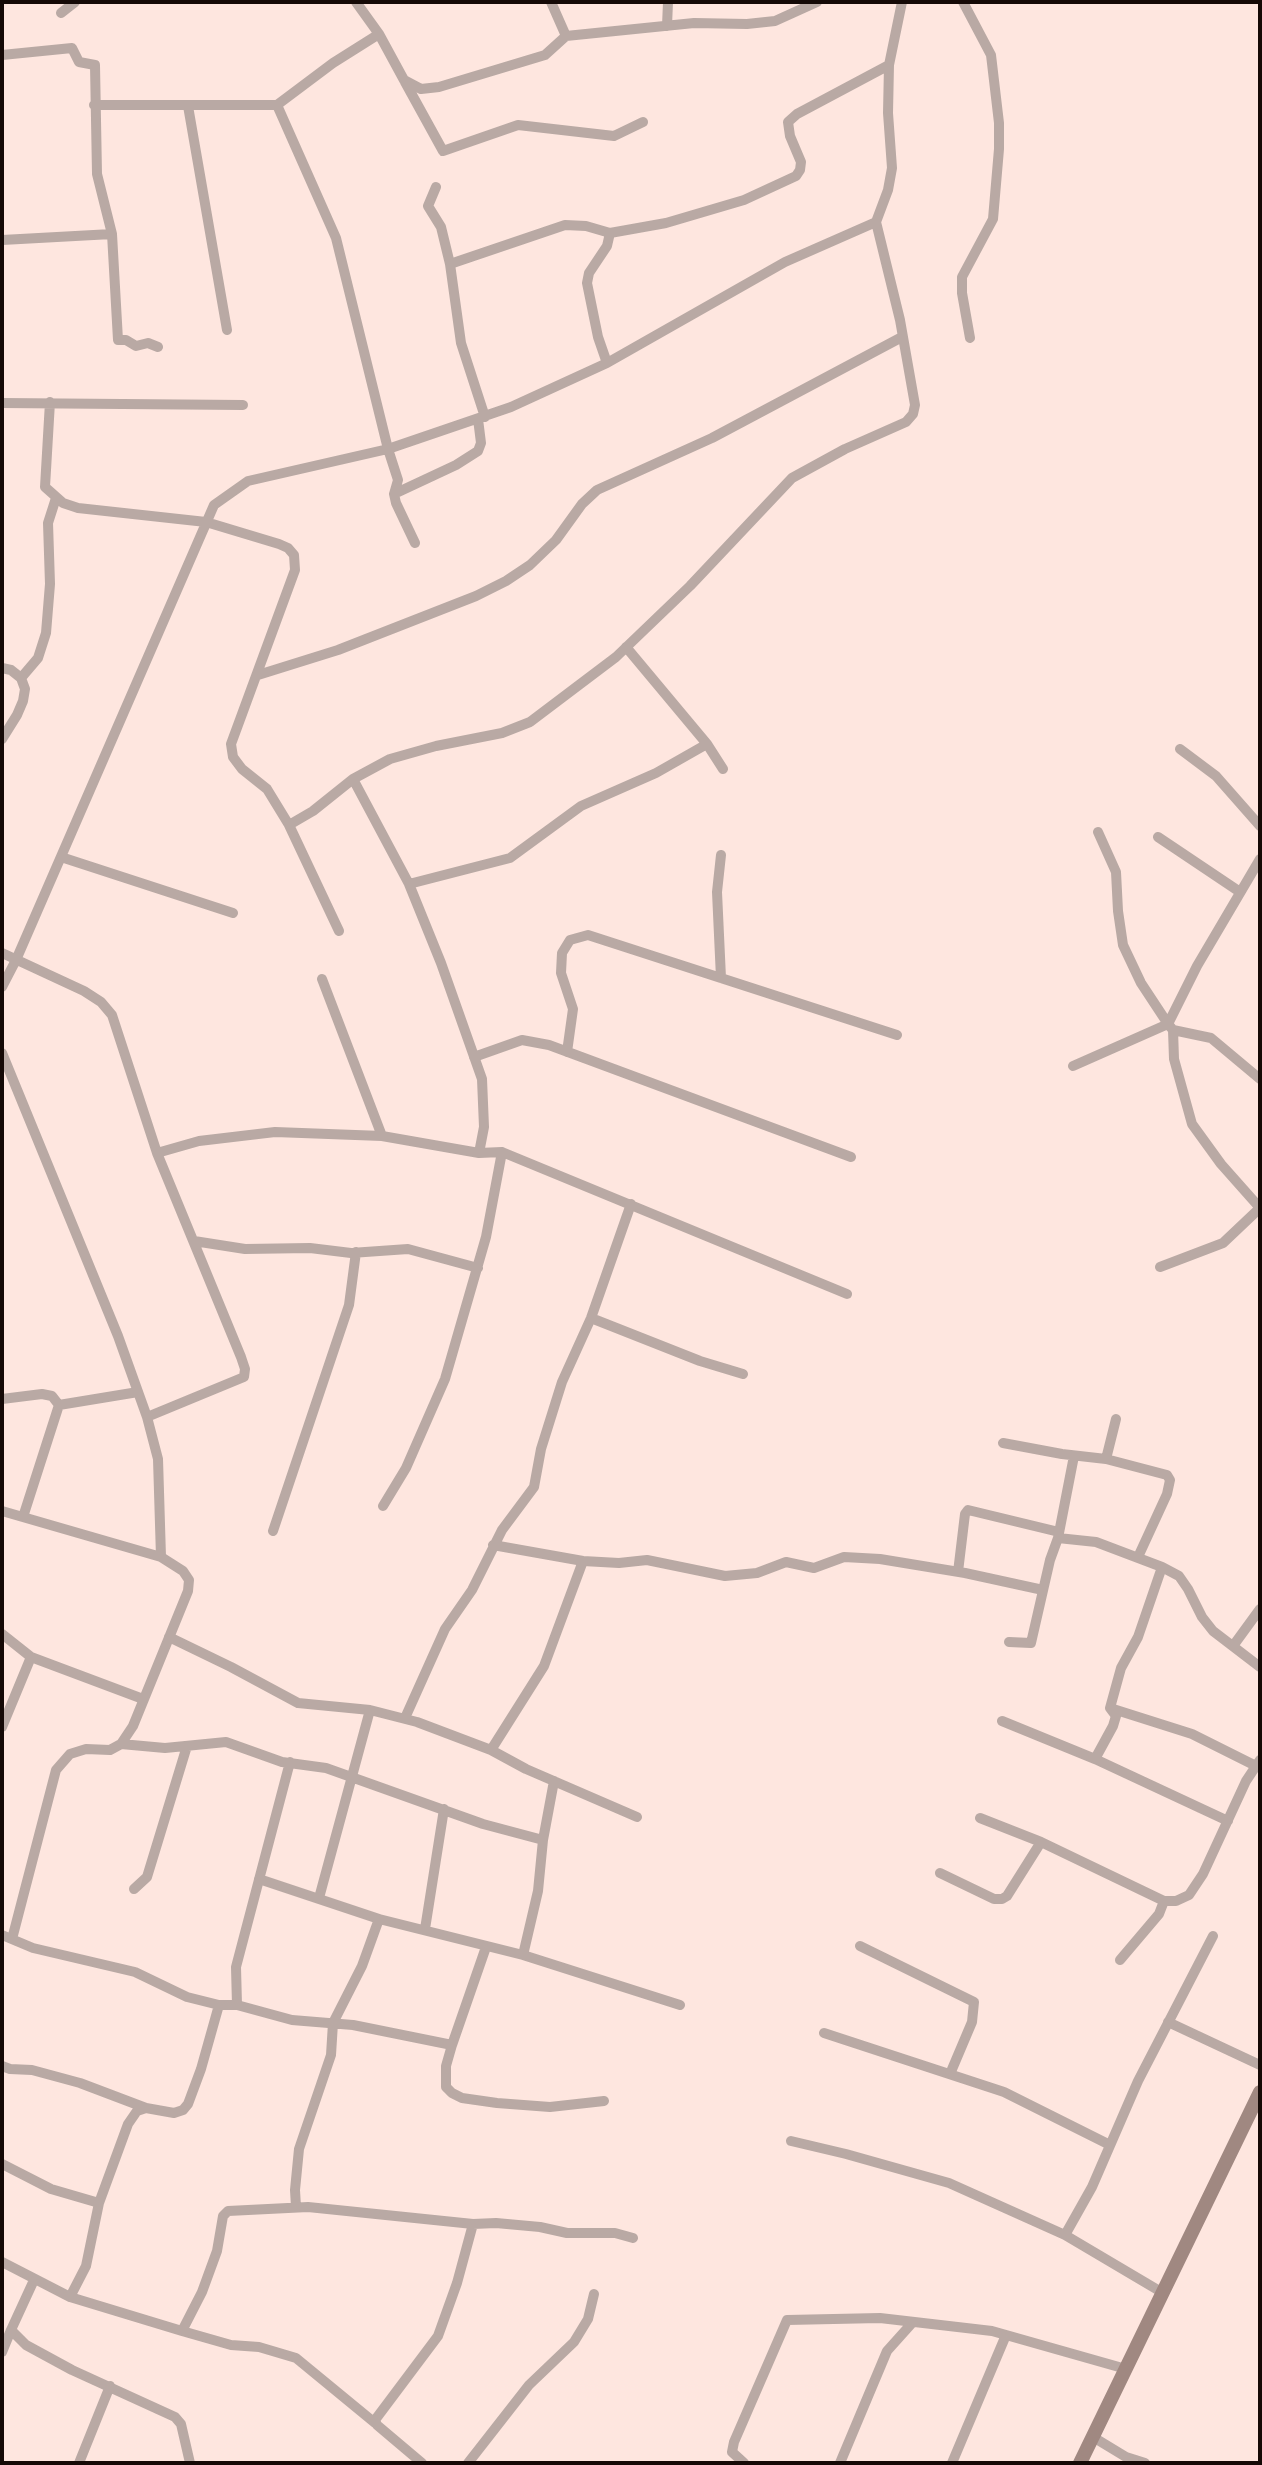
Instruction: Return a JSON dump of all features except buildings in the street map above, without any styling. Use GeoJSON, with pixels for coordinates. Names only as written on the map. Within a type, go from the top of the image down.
{"type":"FeatureCollection","features":[{"type":"Feature","properties":{"kind":"main road"},"geometry":{"type":"LineString","coordinates":[[1080,2463],[1260,2092]]}},
{"type":"Feature","properties":{"kind":"street"},"geometry":{"type":"LineString","coordinates":[[61,13],[75,2]]}},
{"type":"Feature","properties":{"kind":"street"},"geometry":{"type":"LineString","coordinates":[[356,2],[379,34],[443,151],[518,125],[614,136],[643,122]]}},
{"type":"Feature","properties":{"kind":"street"},"geometry":{"type":"LineString","coordinates":[[551,2],[566,36]]}},
{"type":"Feature","properties":{"kind":"street"},"geometry":{"type":"LineString","coordinates":[[667,26],[668,2]]}},
{"type":"Feature","properties":{"kind":"street"},"geometry":{"type":"LineString","coordinates":[[404,80],[421,89],[439,87],[545,55],[566,36],[694,23],[775,21],[817,2]]}},
{"type":"Feature","properties":{"kind":"street"},"geometry":{"type":"LineString","coordinates":[[289,825],[313,811],[353,779],[390,759],[502,733],[530,722],[573,692],[626,647],[690,586],[792,478],[845,449],[906,422],[913,414],[915,405],[902,337],[876,222],[888,190],[892,168],[889,65],[902,2]]}},
{"type":"Feature","properties":{"kind":"street"},"geometry":{"type":"LineString","coordinates":[[963,2],[991,55],[999,123],[993,219],[962,277],[970,338]]}},
{"type":"Feature","properties":{"kind":"street"},"geometry":{"type":"LineString","coordinates":[[94,105],[277,105],[333,63],[379,34]]}},
{"type":"Feature","properties":{"kind":"street"},"geometry":{"type":"LineString","coordinates":[[2,55],[72,48],[79,62],[95,65],[97,174],[112,234],[118,340],[126,340],[136,346],[148,343],[158,347]]}},
{"type":"Feature","properties":{"kind":"street"},"geometry":{"type":"LineString","coordinates":[[450,264],[565,225],[586,226],[610,233],[666,223],[744,200],[796,176],[801,162],[790,136],[788,122],[797,114],[889,65]]}},
{"type":"Feature","properties":{"kind":"street"},"geometry":{"type":"LineString","coordinates":[[277,105],[336,238],[398,480],[394,494],[415,543]]}},
{"type":"Feature","properties":{"kind":"street"},"geometry":{"type":"LineString","coordinates":[[188,106],[227,330]]}},
{"type":"Feature","properties":{"kind":"street"},"geometry":{"type":"LineString","coordinates":[[394,494],[456,465],[478,451],[481,443],[482,418],[461,343],[450,264],[441,227],[428,206],[436,187]]}},
{"type":"Feature","properties":{"kind":"street"},"geometry":{"type":"LineString","coordinates":[[2,987],[214,505],[248,481],[388,449],[482,418],[607,363],[785,262],[876,222]]}},
{"type":"Feature","properties":{"kind":"street"},"geometry":{"type":"LineString","coordinates":[[607,363],[595,326],[587,283],[589,273],[607,246],[610,233]]}},
{"type":"Feature","properties":{"kind":"street"},"geometry":{"type":"LineString","coordinates":[[2,240],[112,234]]}},
{"type":"Feature","properties":{"kind":"street"},"geometry":{"type":"LineString","coordinates":[[258,675],[338,650],[476,596],[506,581],[530,565],[556,540],[582,504],[597,490],[712,438],[902,337]]}},
{"type":"Feature","properties":{"kind":"street"},"geometry":{"type":"LineString","coordinates":[[50,402],[45,487],[63,503],[78,508],[206,522],[279,544],[294,555],[295,570],[231,744],[233,757],[242,769],[267,789],[289,825],[339,931]]}},
{"type":"Feature","properties":{"kind":"street"},"geometry":{"type":"LineString","coordinates":[[2,403],[243,405]]}},
{"type":"Feature","properties":{"kind":"street"},"geometry":{"type":"LineString","coordinates":[[21,678],[38,658],[46,633],[50,584],[48,523],[56,498]]}},
{"type":"Feature","properties":{"kind":"street"},"geometry":{"type":"LineString","coordinates":[[626,647],[707,744],[723,769]]}},
{"type":"Feature","properties":{"kind":"street"},"geometry":{"type":"LineString","coordinates":[[2,668],[11,670],[21,678],[25,689],[23,701],[2,739]]}},
{"type":"Feature","properties":{"kind":"street"},"geometry":{"type":"LineString","coordinates":[[409,884],[510,858],[581,806],[656,773],[707,744]]}},
{"type":"Feature","properties":{"kind":"street"},"geometry":{"type":"LineString","coordinates":[[1180,749],[1216,776],[1260,826]]}},
{"type":"Feature","properties":{"kind":"street"},"geometry":{"type":"LineString","coordinates":[[353,779],[409,884],[482,1079],[484,1127],[479,1153]]}},
{"type":"Feature","properties":{"kind":"street"},"geometry":{"type":"LineString","coordinates":[[1098,832],[1116,872],[1123,945],[1141,983],[1171,1027]]}},
{"type":"Feature","properties":{"kind":"street"},"geometry":{"type":"LineString","coordinates":[[1158,837],[1240,892]]}},
{"type":"Feature","properties":{"kind":"street"},"geometry":{"type":"LineString","coordinates":[[721,855],[717,892],[721,978]]}},
{"type":"Feature","properties":{"kind":"street"},"geometry":{"type":"LineString","coordinates":[[61,857],[233,913]]}},
{"type":"Feature","properties":{"kind":"street"},"geometry":{"type":"LineString","coordinates":[[1160,1267],[1223,1243],[1260,1208],[1221,1164],[1192,1124],[1174,1059],[1171,1027],[1197,966],[1260,859]]}},
{"type":"Feature","properties":{"kind":"street"},"geometry":{"type":"LineString","coordinates":[[567,1052],[573,1009],[561,973],[562,953],[570,940],[588,935],[897,1035]]}},
{"type":"Feature","properties":{"kind":"street"},"geometry":{"type":"LineString","coordinates":[[2,953],[84,991],[101,1002],[112,1015],[157,1153],[245,1369],[244,1377],[147,1417]]}},
{"type":"Feature","properties":{"kind":"street"},"geometry":{"type":"LineString","coordinates":[[322,979],[382,1136]]}},
{"type":"Feature","properties":{"kind":"street"},"geometry":{"type":"LineString","coordinates":[[1073,1066],[1171,1027],[1211,1038],[1260,1079]]}},
{"type":"Feature","properties":{"kind":"street"},"geometry":{"type":"LineString","coordinates":[[474,1057],[522,1040],[567,1052],[851,1157]]}},
{"type":"Feature","properties":{"kind":"street"},"geometry":{"type":"LineString","coordinates":[[2,1053],[118,1336],[147,1417],[158,1459],[161,1557]]}},
{"type":"Feature","properties":{"kind":"street"},"geometry":{"type":"LineString","coordinates":[[157,1153],[199,1141],[275,1132],[382,1136],[479,1153],[502,1152],[847,1294]]}},
{"type":"Feature","properties":{"kind":"street"},"geometry":{"type":"LineString","coordinates":[[383,1506],[406,1468],[436,1401],[478,1268],[502,1152]]}},
{"type":"Feature","properties":{"kind":"street"},"geometry":{"type":"LineString","coordinates":[[405,1718],[445,1629],[472,1590],[493,1545],[534,1487],[549,1421],[562,1382],[591,1318],[631,1204]]}},
{"type":"Feature","properties":{"kind":"street"},"geometry":{"type":"LineString","coordinates":[[194,1241],[245,1249],[310,1248],[356,1252],[408,1249],[478,1268]]}},
{"type":"Feature","properties":{"kind":"street"},"geometry":{"type":"LineString","coordinates":[[273,1531],[349,1305],[356,1252]]}},
{"type":"Feature","properties":{"kind":"street"},"geometry":{"type":"LineString","coordinates":[[591,1318],[700,1361],[743,1374]]}},
{"type":"Feature","properties":{"kind":"street"},"geometry":{"type":"LineString","coordinates":[[59,1405],[138,1392]]}},
{"type":"Feature","properties":{"kind":"street"},"geometry":{"type":"LineString","coordinates":[[2,1399],[42,1394],[52,1396],[59,1405]]}},
{"type":"Feature","properties":{"kind":"street"},"geometry":{"type":"LineString","coordinates":[[23,1517],[59,1405]]}},
{"type":"Feature","properties":{"kind":"street"},"geometry":{"type":"LineString","coordinates":[[1106,1459],[1116,1419]]}},
{"type":"Feature","properties":{"kind":"street"},"geometry":{"type":"LineString","coordinates":[[1003,1443],[1106,1459],[1167,1475],[1170,1480],[1167,1494],[1138,1557]]}},
{"type":"Feature","properties":{"kind":"street"},"geometry":{"type":"LineString","coordinates":[[1009,1642],[1031,1643],[1059,1535],[1074,1456]]}},
{"type":"Feature","properties":{"kind":"street"},"geometry":{"type":"LineString","coordinates":[[958,1572],[968,1510],[1096,1542],[1179,1576],[1213,1631],[1260,1667]]}},
{"type":"Feature","properties":{"kind":"street"},"geometry":{"type":"LineString","coordinates":[[2,1511],[161,1557],[183,1571],[189,1580],[188,1591],[133,1726],[121,1744],[110,1750],[86,1749],[70,1754],[56,1770],[7,1937],[33,1948],[135,1972],[187,1997],[219,2005],[237,2005],[292,2020],[353,2025],[452,2045]]}},
{"type":"Feature","properties":{"kind":"street"},"geometry":{"type":"LineString","coordinates":[[493,1545],[583,1561],[619,1563],[647,1560],[725,1576],[757,1573],[786,1562],[814,1568],[850,1557],[958,1572],[1043,1590]]}},
{"type":"Feature","properties":{"kind":"street"},"geometry":{"type":"LineString","coordinates":[[491,1750],[544,1666],[583,1561]]}},
{"type":"Feature","properties":{"kind":"street"},"geometry":{"type":"LineString","coordinates":[[1110,1708],[1121,1668],[1138,1637],[1162,1567]]}},
{"type":"Feature","properties":{"kind":"street"},"geometry":{"type":"LineString","coordinates":[[1233,1646],[1260,1609]]}},
{"type":"Feature","properties":{"kind":"street"},"geometry":{"type":"LineString","coordinates":[[2,1634],[31,1657],[143,1699]]}},
{"type":"Feature","properties":{"kind":"street"},"geometry":{"type":"LineString","coordinates":[[169,1637],[298,1703],[370,1710],[405,1718],[491,1750],[637,1817]]}},
{"type":"Feature","properties":{"kind":"street"},"geometry":{"type":"LineString","coordinates":[[2,1727],[31,1657]]}},
{"type":"Feature","properties":{"kind":"street"},"geometry":{"type":"LineString","coordinates":[[1095,1759],[1116,1716],[1110,1708]]}},
{"type":"Feature","properties":{"kind":"street"},"geometry":{"type":"LineString","coordinates":[[980,1818],[1041,1842],[1164,1901],[1176,1901],[1189,1895],[1203,1874],[1258,1763],[1192,1734],[1110,1708]]}},
{"type":"Feature","properties":{"kind":"street"},"geometry":{"type":"LineString","coordinates":[[319,1898],[370,1710]]}},
{"type":"Feature","properties":{"kind":"street"},"geometry":{"type":"LineString","coordinates":[[1002,1721],[1095,1759],[1228,1821]]}},
{"type":"Feature","properties":{"kind":"street"},"geometry":{"type":"LineString","coordinates":[[121,1744],[165,1748],[226,1742],[272,1759],[326,1768],[483,1824],[543,1840]]}},
{"type":"Feature","properties":{"kind":"street"},"geometry":{"type":"LineString","coordinates":[[134,1889],[147,1877],[187,1746]]}},
{"type":"Feature","properties":{"kind":"street"},"geometry":{"type":"LineString","coordinates":[[237,2005],[236,1967],[290,1762]]}},
{"type":"Feature","properties":{"kind":"street"},"geometry":{"type":"LineString","coordinates":[[523,1955],[538,1891],[554,1781]]}},
{"type":"Feature","properties":{"kind":"street"},"geometry":{"type":"LineString","coordinates":[[425,1929],[444,1809]]}},
{"type":"Feature","properties":{"kind":"street"},"geometry":{"type":"LineString","coordinates":[[940,1873],[994,1899],[1002,1899],[1007,1896],[1041,1842]]}},
{"type":"Feature","properties":{"kind":"street"},"geometry":{"type":"LineString","coordinates":[[259,1879],[379,1919],[523,1955],[680,2005]]}},
{"type":"Feature","properties":{"kind":"street"},"geometry":{"type":"LineString","coordinates":[[1120,1960],[1159,1914],[1164,1901]]}},
{"type":"Feature","properties":{"kind":"street"},"geometry":{"type":"LineString","coordinates":[[296,2207],[299,2149],[331,2055],[333,2023],[362,1966],[379,1919]]}},
{"type":"Feature","properties":{"kind":"street"},"geometry":{"type":"LineString","coordinates":[[1065,2235],[1092,2187],[1138,2081],[1213,1936]]}},
{"type":"Feature","properties":{"kind":"street"},"geometry":{"type":"LineString","coordinates":[[860,1946],[974,2002],[972,2022],[950,2074]]}},
{"type":"Feature","properties":{"kind":"street"},"geometry":{"type":"LineString","coordinates":[[486,1947],[452,2045],[444,2080],[446,2087],[462,2098],[550,2107],[604,2101]]}},
{"type":"Feature","properties":{"kind":"street"},"geometry":{"type":"LineString","coordinates":[[2,2066],[32,2070],[80,2083],[146,2108],[174,2113],[188,2104],[219,2005]]}},
{"type":"Feature","properties":{"kind":"street"},"geometry":{"type":"LineString","coordinates":[[1168,2022],[1260,2065]]}},
{"type":"Feature","properties":{"kind":"street"},"geometry":{"type":"LineString","coordinates":[[824,2033],[1004,2092],[1110,2145]]}},
{"type":"Feature","properties":{"kind":"street"},"geometry":{"type":"LineString","coordinates":[[70,2297],[86,2266],[99,2203],[123,2133],[137,2111],[146,2108]]}},
{"type":"Feature","properties":{"kind":"street"},"geometry":{"type":"LineString","coordinates":[[791,2141],[949,2183],[1065,2235],[1163,2293]]}},
{"type":"Feature","properties":{"kind":"street"},"geometry":{"type":"LineString","coordinates":[[2,2164],[51,2189],[99,2203]]}},
{"type":"Feature","properties":{"kind":"street"},"geometry":{"type":"LineString","coordinates":[[182,2331],[193,2313],[217,2251],[223,2216],[228,2211],[296,2207],[473,2224],[540,2227],[567,2233],[615,2233],[633,2238]]}},
{"type":"Feature","properties":{"kind":"street"},"geometry":{"type":"LineString","coordinates":[[375,2423],[438,2336],[473,2224]]}},
{"type":"Feature","properties":{"kind":"street"},"geometry":{"type":"LineString","coordinates":[[2,2262],[70,2297],[231,2345],[259,2347],[296,2358],[422,2463]]}},
{"type":"Feature","properties":{"kind":"street"},"geometry":{"type":"LineString","coordinates":[[2,2352],[34,2280]]}},
{"type":"Feature","properties":{"kind":"street"},"geometry":{"type":"LineString","coordinates":[[468,2463],[529,2385],[574,2342],[588,2319],[594,2294]]}},
{"type":"Feature","properties":{"kind":"street"},"geometry":{"type":"LineString","coordinates":[[744,2463],[732,2452],[734,2442],[787,2320],[880,2318],[1006,2335],[1126,2369]]}},
{"type":"Feature","properties":{"kind":"street"},"geometry":{"type":"LineString","coordinates":[[840,2463],[887,2351],[913,2322]]}},
{"type":"Feature","properties":{"kind":"street"},"geometry":{"type":"LineString","coordinates":[[11,2330],[26,2345],[72,2370],[179,2421],[190,2463]]}},
{"type":"Feature","properties":{"kind":"street"},"geometry":{"type":"LineString","coordinates":[[952,2463],[1006,2335]]}},
{"type":"Feature","properties":{"kind":"street"},"geometry":{"type":"LineString","coordinates":[[79,2463],[110,2386]]}},
{"type":"Feature","properties":{"kind":"street"},"geometry":{"type":"LineString","coordinates":[[1093,2437],[1126,2457],[1145,2463]]}}]}
